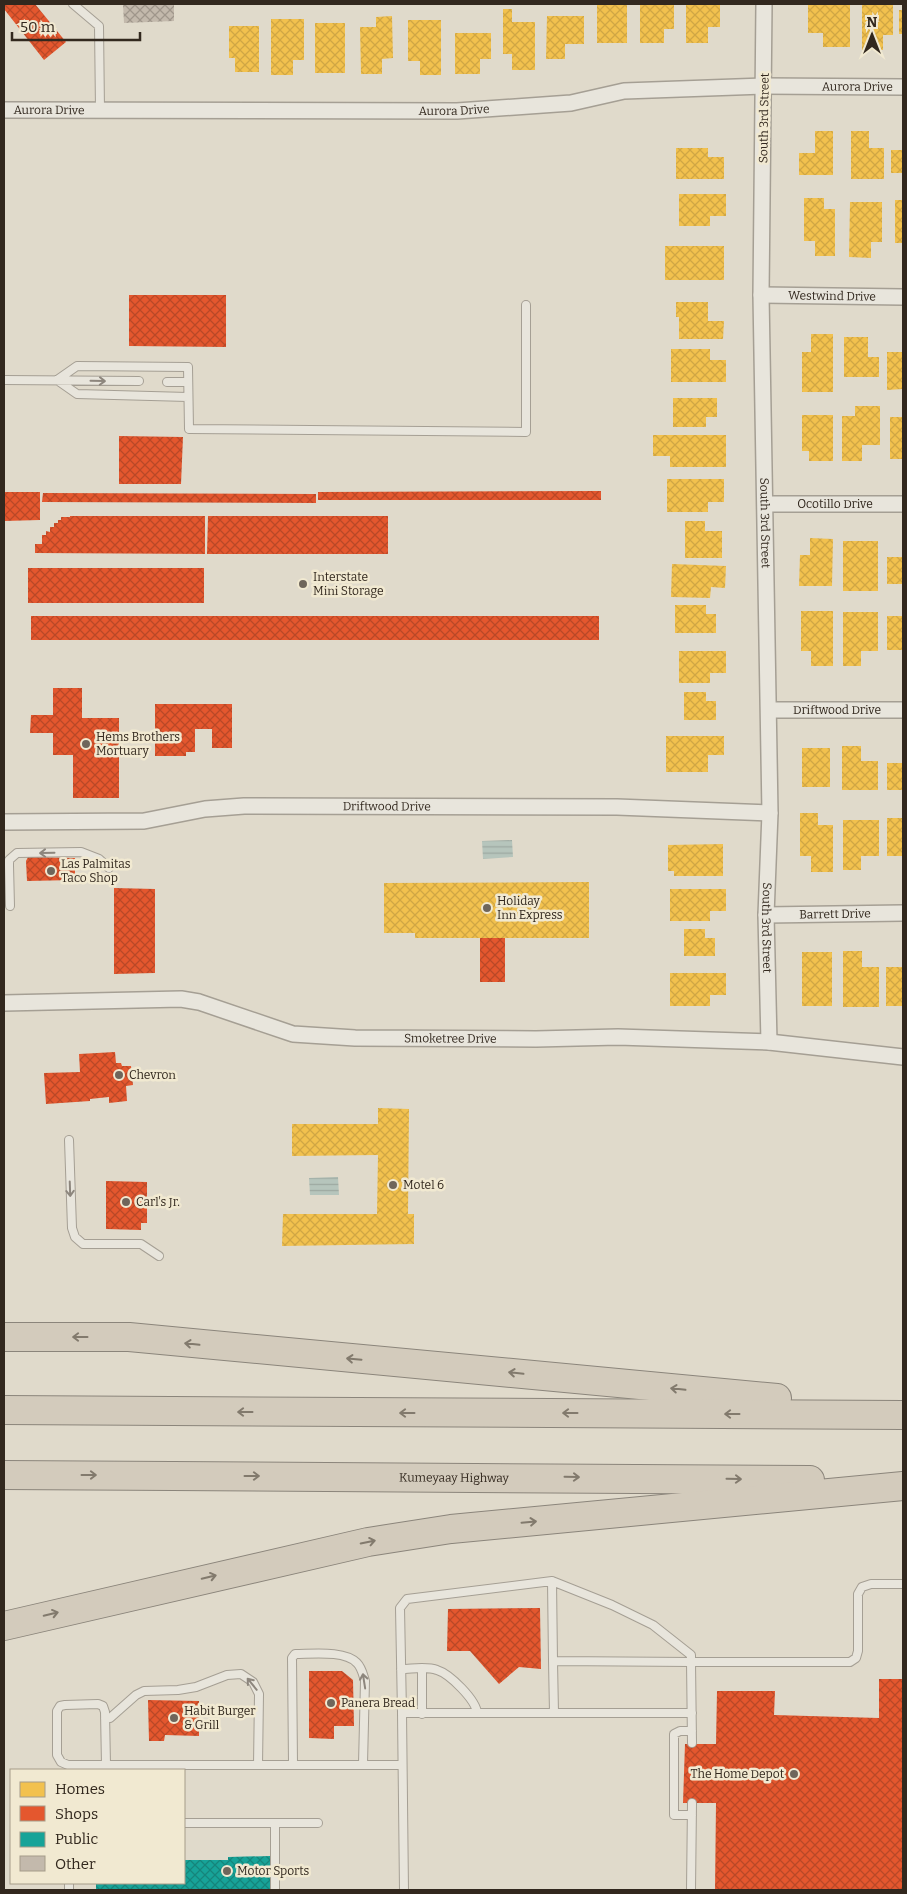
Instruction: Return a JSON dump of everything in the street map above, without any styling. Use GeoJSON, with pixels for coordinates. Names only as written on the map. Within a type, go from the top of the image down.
{"type":"FeatureCollection","features":[{"type":"Feature","properties":{"kind":"highway"},"geometry":{"type":"LineString","coordinates":[[4,1337],[129,1337],[797,1400],[864,1414]]}},
{"type":"Feature","properties":{"kind":"highway"},"geometry":{"type":"LineString","coordinates":[[4,1410],[903,1415]]}},
{"type":"Feature","properties":{"kind":"highway","name":"Kumeyaay Highway"},"geometry":{"type":"LineString","coordinates":[[4,1475],[903,1480]]}},
{"type":"Feature","properties":{"kind":"highway"},"geometry":{"type":"LineString","coordinates":[[4,1626],[368,1542],[433,1532],[903,1486]]}},
{"type":"Feature","properties":{"kind":"street","name":"South 3rd Street"},"geometry":{"type":"LineString","coordinates":[[764,4],[762,294],[770,813],[766,915],[769,1042]]}},
{"type":"Feature","properties":{"kind":"street","name":"Aurora Drive"},"geometry":{"type":"LineString","coordinates":[[4,110],[457,111],[571,103],[624,91],[764,86],[903,87]]}},
{"type":"Feature","properties":{"kind":"street","name":"Westwind Drive"},"geometry":{"type":"LineString","coordinates":[[762,294],[903,297]]}},
{"type":"Feature","properties":{"kind":"street","name":"Ocotillo Drive"},"geometry":{"type":"LineString","coordinates":[[766,504],[903,504]]}},
{"type":"Feature","properties":{"kind":"street","name":"Driftwood Drive"},"geometry":{"type":"LineString","coordinates":[[769,710],[903,710]]}},
{"type":"Feature","properties":{"kind":"street","name":"Driftwood Drive"},"geometry":{"type":"LineString","coordinates":[[4,822],[144,821],[205,809],[244,806],[617,807],[770,813]]}},
{"type":"Feature","properties":{"kind":"street","name":"Barrett Drive"},"geometry":{"type":"LineString","coordinates":[[766,915],[903,913]]}},
{"type":"Feature","properties":{"kind":"street","name":"Smoketree Drive"},"geometry":{"type":"LineString","coordinates":[[4,1003],[181,999],[200,1002],[293,1034],[350,1038],[536,1040],[618,1037],[769,1042],[903,1057]]}},
{"type":"Feature","properties":{"kind":"lane"},"geometry":{"type":"LineString","coordinates":[[74,4],[100,26],[100,110]]}},
{"type":"Feature","properties":{"kind":"lane"},"geometry":{"type":"LineString","coordinates":[[57,380],[78,366],[188,367],[189,429],[526,432],[526,305]]}},
{"type":"Feature","properties":{"kind":"lane"},"geometry":{"type":"LineString","coordinates":[[4,380],[139,381]]}},
{"type":"Feature","properties":{"kind":"lane"},"geometry":{"type":"LineString","coordinates":[[57,380],[76,394],[188,397]]}},
{"type":"Feature","properties":{"kind":"lane"},"geometry":{"type":"LineString","coordinates":[[167,382],[188,382]]}},
{"type":"Feature","properties":{"kind":"lane"},"geometry":{"type":"LineString","coordinates":[[10,906],[9,860],[17,853],[81,852],[99,860],[109,868]]}},
{"type":"Feature","properties":{"kind":"lane"},"geometry":{"type":"LineString","coordinates":[[69,1140],[72,1228],[75,1237],[83,1244],[141,1244],[159,1256]]}},
{"type":"Feature","properties":{"kind":"lane"},"geometry":{"type":"LineString","coordinates":[[552,1581],[554,1713]]}},
{"type":"Feature","properties":{"kind":"lane"},"geometry":{"type":"LineString","coordinates":[[404,1890],[400,1608],[407,1599],[552,1581],[612,1605],[653,1625],[691,1655],[692,1744]]}},
{"type":"Feature","properties":{"kind":"lane"},"geometry":{"type":"LineString","coordinates":[[553,1661],[850,1662],[856,1658],[858,1651],[858,1594],[862,1587],[871,1584],[903,1584]]}},
{"type":"Feature","properties":{"kind":"lane"},"geometry":{"type":"LineString","coordinates":[[293,1764],[293,1656],[296,1654],[330,1654],[348,1657],[357,1663],[365,1681],[364,1764]]}},
{"type":"Feature","properties":{"kind":"lane"},"geometry":{"type":"LineString","coordinates":[[401,1669],[437,1670],[447,1675],[475,1704],[477,1713]]}},
{"type":"Feature","properties":{"kind":"lane"},"geometry":{"type":"LineString","coordinates":[[422,1669],[422,1714]]}},
{"type":"Feature","properties":{"kind":"lane"},"geometry":{"type":"LineString","coordinates":[[105,1718],[110,1718],[136,1695],[144,1691],[187,1688],[227,1675],[241,1674],[253,1682],[259,1694],[258,1765]]}},
{"type":"Feature","properties":{"kind":"lane"},"geometry":{"type":"LineString","coordinates":[[106,1765],[103,1706],[98,1704],[60,1706],[57,1711],[57,1755],[60,1762],[68,1768],[106,1765],[402,1765]]}},
{"type":"Feature","properties":{"kind":"lane"},"geometry":{"type":"LineString","coordinates":[[402,1713],[692,1713]]}},
{"type":"Feature","properties":{"kind":"lane"},"geometry":{"type":"LineString","coordinates":[[692,1731],[680,1731],[674,1734],[673,1763],[674,1815],[692,1815]]}},
{"type":"Feature","properties":{"kind":"lane"},"geometry":{"type":"LineString","coordinates":[[692,1803],[692,1890]]}},
{"type":"Feature","properties":{"kind":"lane"},"geometry":{"type":"LineString","coordinates":[[185,1823],[318,1823]]}},
{"type":"Feature","properties":{"kind":"lane"},"geometry":{"type":"LineString","coordinates":[[275,1823],[275,1890]]}},
{"type":"Feature","properties":{"kind":"shaded area"},"geometry":{"type":"Polygon","coordinates":[[[512,840],[513,857],[483,859],[482,841],[512,840]]]}},
{"type":"Feature","properties":{"kind":"shaded area"},"geometry":{"type":"Polygon","coordinates":[[[338,1177],[339,1195],[310,1195],[309,1178],[338,1177]]]}},
{"type":"Feature","properties":{"kind":"building: Homes"},"geometry":{"type":"Polygon","coordinates":[[[597,4],[627,4],[627,43],[597,43],[597,4]]]}},
{"type":"Feature","properties":{"kind":"building: Homes"},"geometry":{"type":"Polygon","coordinates":[[[640,4],[674,4],[674,29],[664,29],[664,43],[640,43],[640,4]]]}},
{"type":"Feature","properties":{"kind":"building: Homes"},"geometry":{"type":"Polygon","coordinates":[[[686,4],[720,4],[720,27],[708,27],[708,43],[686,43],[686,4]]]}},
{"type":"Feature","properties":{"kind":"building: Homes"},"geometry":{"type":"Polygon","coordinates":[[[808,4],[850,4],[850,47],[823,47],[823,33],[808,33],[808,4]]]}},
{"type":"Feature","properties":{"kind":"building: Homes"},"geometry":{"type":"Polygon","coordinates":[[[862,4],[893,4],[893,35],[883,35],[883,50],[862,50],[862,4]]]}},
{"type":"Feature","properties":{"kind":"building: Homes"},"geometry":{"type":"Polygon","coordinates":[[[503,9],[512,9],[512,22],[535,22],[535,70],[512,70],[512,54],[503,54],[503,9]]]}},
{"type":"Feature","properties":{"kind":"building: Homes"},"geometry":{"type":"Polygon","coordinates":[[[899,10],[903,10],[903,34],[899,34],[899,10]]]}},
{"type":"Feature","properties":{"kind":"building: Homes"},"geometry":{"type":"Polygon","coordinates":[[[392,16],[393,58],[382,59],[382,74],[361,74],[360,27],[376,27],[376,17],[392,16]]]}},
{"type":"Feature","properties":{"kind":"building: Homes"},"geometry":{"type":"Polygon","coordinates":[[[547,16],[584,16],[584,44],[565,44],[565,59],[546,59],[547,16]]]}},
{"type":"Feature","properties":{"kind":"building: Homes"},"geometry":{"type":"Polygon","coordinates":[[[271,19],[304,19],[304,60],[293,60],[293,75],[271,75],[271,19]]]}},
{"type":"Feature","properties":{"kind":"building: Homes"},"geometry":{"type":"Polygon","coordinates":[[[408,20],[441,20],[441,75],[420,75],[420,61],[408,61],[408,20]]]}},
{"type":"Feature","properties":{"kind":"building: Homes"},"geometry":{"type":"Polygon","coordinates":[[[315,23],[345,23],[345,73],[315,73],[315,23]]]}},
{"type":"Feature","properties":{"kind":"building: Homes"},"geometry":{"type":"Polygon","coordinates":[[[229,26],[259,26],[259,72],[235,72],[235,58],[229,58],[229,26]]]}},
{"type":"Feature","properties":{"kind":"building: Homes"},"geometry":{"type":"Polygon","coordinates":[[[455,33],[491,33],[491,59],[480,59],[480,74],[455,74],[455,33]]]}},
{"type":"Feature","properties":{"kind":"building: Homes"},"geometry":{"type":"Polygon","coordinates":[[[815,131],[833,131],[833,175],[799,175],[799,153],[815,153],[815,131]]]}},
{"type":"Feature","properties":{"kind":"building: Homes"},"geometry":{"type":"Polygon","coordinates":[[[851,131],[869,131],[869,148],[884,148],[884,179],[851,179],[851,131]]]}},
{"type":"Feature","properties":{"kind":"building: Homes"},"geometry":{"type":"Polygon","coordinates":[[[676,148],[708,148],[708,157],[724,157],[724,179],[676,179],[676,148]]]}},
{"type":"Feature","properties":{"kind":"building: Homes"},"geometry":{"type":"Polygon","coordinates":[[[891,150],[903,150],[903,173],[891,173],[891,150]]]}},
{"type":"Feature","properties":{"kind":"building: Homes"},"geometry":{"type":"Polygon","coordinates":[[[679,194],[726,194],[726,216],[710,216],[710,226],[679,226],[679,194]]]}},
{"type":"Feature","properties":{"kind":"building: Homes"},"geometry":{"type":"Polygon","coordinates":[[[804,198],[824,198],[824,209],[835,209],[835,256],[815,256],[815,241],[804,241],[804,198]]]}},
{"type":"Feature","properties":{"kind":"building: Homes"},"geometry":{"type":"Polygon","coordinates":[[[895,200],[903,200],[903,243],[895,243],[895,200]]]}},
{"type":"Feature","properties":{"kind":"building: Homes"},"geometry":{"type":"Polygon","coordinates":[[[850,202],[882,202],[882,242],[871,242],[871,258],[849,257],[850,202]]]}},
{"type":"Feature","properties":{"kind":"building: Homes"},"geometry":{"type":"Polygon","coordinates":[[[665,246],[724,246],[724,280],[665,280],[665,246]]]}},
{"type":"Feature","properties":{"kind":"building: Homes"},"geometry":{"type":"Polygon","coordinates":[[[676,302],[708,302],[708,321],[724,321],[723,339],[679,339],[679,317],[676,317],[676,302]]]}},
{"type":"Feature","properties":{"kind":"building: Homes"},"geometry":{"type":"Polygon","coordinates":[[[811,334],[833,334],[833,392],[802,392],[802,352],[811,352],[811,334]]]}},
{"type":"Feature","properties":{"kind":"building: Homes"},"geometry":{"type":"Polygon","coordinates":[[[844,337],[868,337],[868,357],[879,357],[879,377],[844,377],[844,337]]]}},
{"type":"Feature","properties":{"kind":"building: Homes"},"geometry":{"type":"Polygon","coordinates":[[[671,349],[710,349],[710,360],[726,360],[726,382],[671,382],[671,349]]]}},
{"type":"Feature","properties":{"kind":"building: Homes"},"geometry":{"type":"Polygon","coordinates":[[[887,352],[903,352],[903,389],[887,390],[887,352]]]}},
{"type":"Feature","properties":{"kind":"building: Homes"},"geometry":{"type":"Polygon","coordinates":[[[673,398],[717,398],[717,417],[706,417],[706,427],[673,427],[673,398]]]}},
{"type":"Feature","properties":{"kind":"building: Homes"},"geometry":{"type":"Polygon","coordinates":[[[855,406],[880,406],[880,445],[862,445],[862,461],[842,461],[842,416],[855,416],[855,406]]]}},
{"type":"Feature","properties":{"kind":"building: Homes"},"geometry":{"type":"Polygon","coordinates":[[[802,415],[833,415],[833,461],[809,461],[809,451],[802,451],[802,415]]]}},
{"type":"Feature","properties":{"kind":"building: Homes"},"geometry":{"type":"Polygon","coordinates":[[[890,417],[903,417],[903,459],[890,459],[890,417]]]}},
{"type":"Feature","properties":{"kind":"building: Homes"},"geometry":{"type":"Polygon","coordinates":[[[653,435],[726,435],[726,467],[670,467],[670,456],[653,456],[653,435]]]}},
{"type":"Feature","properties":{"kind":"building: Homes"},"geometry":{"type":"Polygon","coordinates":[[[667,479],[724,479],[724,502],[708,502],[708,512],[667,512],[667,479]]]}},
{"type":"Feature","properties":{"kind":"building: Homes"},"geometry":{"type":"Polygon","coordinates":[[[685,521],[705,521],[705,531],[722,531],[722,558],[685,558],[685,521]]]}},
{"type":"Feature","properties":{"kind":"building: Homes"},"geometry":{"type":"Polygon","coordinates":[[[810,538],[833,539],[832,586],[799,586],[800,555],[810,555],[810,538]]]}},
{"type":"Feature","properties":{"kind":"building: Homes"},"geometry":{"type":"Polygon","coordinates":[[[843,541],[878,541],[878,591],[843,591],[843,541]]]}},
{"type":"Feature","properties":{"kind":"building: Homes"},"geometry":{"type":"Polygon","coordinates":[[[887,557],[903,557],[903,584],[887,584],[887,557]]]}},
{"type":"Feature","properties":{"kind":"building: Homes"},"geometry":{"type":"Polygon","coordinates":[[[672,564],[726,566],[725,588],[711,587],[710,598],[671,597],[672,564]]]}},
{"type":"Feature","properties":{"kind":"building: Homes"},"geometry":{"type":"Polygon","coordinates":[[[675,605],[706,605],[706,614],[716,614],[716,633],[675,633],[675,605]]]}},
{"type":"Feature","properties":{"kind":"building: Homes"},"geometry":{"type":"Polygon","coordinates":[[[801,611],[833,611],[833,666],[811,666],[811,651],[801,651],[801,611]]]}},
{"type":"Feature","properties":{"kind":"building: Homes"},"geometry":{"type":"Polygon","coordinates":[[[843,612],[878,612],[878,651],[861,651],[861,666],[843,666],[843,612]]]}},
{"type":"Feature","properties":{"kind":"building: Homes"},"geometry":{"type":"Polygon","coordinates":[[[887,616],[903,616],[903,650],[887,650],[887,616]]]}},
{"type":"Feature","properties":{"kind":"building: Homes"},"geometry":{"type":"Polygon","coordinates":[[[679,651],[726,651],[726,673],[710,673],[710,683],[679,683],[679,651]]]}},
{"type":"Feature","properties":{"kind":"building: Homes"},"geometry":{"type":"Polygon","coordinates":[[[684,692],[706,692],[706,701],[716,701],[716,720],[684,720],[684,692]]]}},
{"type":"Feature","properties":{"kind":"building: Homes"},"geometry":{"type":"Polygon","coordinates":[[[666,736],[724,736],[724,755],[708,755],[708,772],[666,772],[666,736]]]}},
{"type":"Feature","properties":{"kind":"building: Homes"},"geometry":{"type":"Polygon","coordinates":[[[842,746],[861,746],[861,761],[878,761],[878,790],[842,790],[842,746]]]}},
{"type":"Feature","properties":{"kind":"building: Homes"},"geometry":{"type":"Polygon","coordinates":[[[802,748],[830,748],[830,787],[802,787],[802,748]]]}},
{"type":"Feature","properties":{"kind":"building: Homes"},"geometry":{"type":"Polygon","coordinates":[[[887,763],[903,763],[903,790],[887,790],[887,763]]]}},
{"type":"Feature","properties":{"kind":"building: Homes"},"geometry":{"type":"Polygon","coordinates":[[[800,813],[818,813],[818,825],[833,825],[833,872],[811,872],[811,856],[800,856],[800,813]]]}},
{"type":"Feature","properties":{"kind":"building: Homes"},"geometry":{"type":"Polygon","coordinates":[[[887,818],[903,818],[903,856],[887,856],[887,818]]]}},
{"type":"Feature","properties":{"kind":"building: Homes"},"geometry":{"type":"Polygon","coordinates":[[[843,820],[879,820],[879,856],[861,856],[861,870],[843,870],[843,820]]]}},
{"type":"Feature","properties":{"kind":"building: Homes"},"geometry":{"type":"Polygon","coordinates":[[[723,844],[723,876],[674,876],[674,871],[668,871],[668,845],[723,844]]]}},
{"type":"Feature","properties":{"kind":"building: Homes","name":"Holiday Inn Express"},"geometry":{"type":"Polygon","coordinates":[[[589,882],[589,938],[415,938],[415,933],[384,933],[384,883],[589,882]]]}},
{"type":"Feature","properties":{"kind":"building: Homes"},"geometry":{"type":"Polygon","coordinates":[[[670,889],[726,889],[726,911],[710,911],[710,921],[670,921],[670,889]]]}},
{"type":"Feature","properties":{"kind":"building: Homes"},"geometry":{"type":"Polygon","coordinates":[[[684,929],[705,929],[705,938],[715,938],[715,956],[684,956],[684,929]]]}},
{"type":"Feature","properties":{"kind":"building: Homes"},"geometry":{"type":"Polygon","coordinates":[[[843,951],[862,951],[862,967],[879,967],[879,1007],[843,1007],[843,951]]]}},
{"type":"Feature","properties":{"kind":"building: Homes"},"geometry":{"type":"Polygon","coordinates":[[[802,952],[832,952],[832,1006],[802,1006],[802,952]]]}},
{"type":"Feature","properties":{"kind":"building: Homes"},"geometry":{"type":"Polygon","coordinates":[[[886,967],[903,967],[903,1006],[886,1006],[886,967]]]}},
{"type":"Feature","properties":{"kind":"building: Homes"},"geometry":{"type":"Polygon","coordinates":[[[670,973],[726,973],[726,995],[710,995],[710,1006],[670,1006],[670,973]]]}},
{"type":"Feature","properties":{"kind":"building: Homes","name":"Motel 6"},"geometry":{"type":"Polygon","coordinates":[[[378,1108],[409,1109],[408,1214],[414,1214],[414,1244],[282,1246],[283,1214],[377,1214],[378,1155],[292,1156],[292,1124],[378,1124],[378,1108]]]}},
{"type":"Feature","properties":{"kind":"building: Shops"},"geometry":{"type":"Polygon","coordinates":[[[4,4],[35,4],[66,42],[44,60],[4,9],[4,4]]]}},
{"type":"Feature","properties":{"kind":"building: Shops"},"geometry":{"type":"Polygon","coordinates":[[[129,295],[226,295],[226,347],[129,346],[129,295]]]}},
{"type":"Feature","properties":{"kind":"building: Shops"},"geometry":{"type":"Polygon","coordinates":[[[119,436],[183,437],[181,484],[119,484],[119,436]]]}},
{"type":"Feature","properties":{"kind":"building: Shops"},"geometry":{"type":"Polygon","coordinates":[[[601,491],[601,500],[318,500],[318,492],[601,491]]]}},
{"type":"Feature","properties":{"kind":"building: Shops"},"geometry":{"type":"Polygon","coordinates":[[[4,492],[40,492],[40,520],[4,521],[4,492]]]}},
{"type":"Feature","properties":{"kind":"building: Shops"},"geometry":{"type":"Polygon","coordinates":[[[43,493],[316,494],[316,503],[42,502],[43,493]]]}},
{"type":"Feature","properties":{"kind":"building: Shops"},"geometry":{"type":"Polygon","coordinates":[[[205,516],[205,554],[35,553],[35,544],[42,544],[42,535],[46,535],[46,531],[50,532],[50,527],[54,527],[54,523],[58,523],[61,517],[205,516]]]}},
{"type":"Feature","properties":{"kind":"building: Shops"},"geometry":{"type":"Polygon","coordinates":[[[208,516],[388,516],[388,554],[207,554],[208,516]]]}},
{"type":"Feature","properties":{"kind":"building: Shops"},"geometry":{"type":"Polygon","coordinates":[[[28,568],[204,568],[204,603],[28,603],[28,568]]]}},
{"type":"Feature","properties":{"kind":"building: Shops"},"geometry":{"type":"Polygon","coordinates":[[[31,616],[599,616],[599,640],[31,640],[31,616]]]}},
{"type":"Feature","properties":{"kind":"building: Shops","name":"Hems Brothers Mortuary"},"geometry":{"type":"Polygon","coordinates":[[[53,688],[82,688],[82,718],[119,718],[119,798],[73,798],[73,755],[53,755],[53,733],[30,733],[31,715],[53,715],[53,688]]]}},
{"type":"Feature","properties":{"kind":"building: Shops"},"geometry":{"type":"Polygon","coordinates":[[[155,704],[232,704],[232,748],[212,748],[212,729],[195,729],[195,752],[186,752],[186,756],[155,756],[155,704]]]}},
{"type":"Feature","properties":{"kind":"building: Shops","name":"Las Palmitas Taco Shop"},"geometry":{"type":"Polygon","coordinates":[[[28,857],[75,858],[75,880],[27,881],[26,861],[28,857]]]}},
{"type":"Feature","properties":{"kind":"building: Shops"},"geometry":{"type":"Polygon","coordinates":[[[114,888],[155,889],[155,973],[114,974],[114,888]]]}},
{"type":"Feature","properties":{"kind":"building: Shops"},"geometry":{"type":"Polygon","coordinates":[[[480,938],[505,938],[505,982],[480,982],[480,938]]]}},
{"type":"Feature","properties":{"kind":"building: Shops","name":"Chevron"},"geometry":{"type":"Polygon","coordinates":[[[115,1052],[116,1063],[121,1063],[122,1066],[131,1066],[133,1085],[126,1086],[127,1101],[109,1103],[109,1097],[90,1099],[90,1101],[46,1104],[44,1073],[80,1072],[79,1054],[115,1052]]]}},
{"type":"Feature","properties":{"kind":"building: Shops","name":"Carl's Jr."},"geometry":{"type":"Polygon","coordinates":[[[106,1181],[147,1182],[147,1223],[141,1223],[141,1230],[106,1229],[106,1181]]]}},
{"type":"Feature","properties":{"kind":"building: Shops"},"geometry":{"type":"Polygon","coordinates":[[[540,1608],[541,1669],[519,1667],[499,1684],[470,1651],[447,1651],[448,1609],[540,1608]]]}},
{"type":"Feature","properties":{"kind":"building: Shops","name":"Panera Bread"},"geometry":{"type":"Polygon","coordinates":[[[309,1671],[342,1671],[353,1680],[354,1726],[334,1726],[334,1739],[309,1738],[309,1671]]]}},
{"type":"Feature","properties":{"kind":"building: Shops","name":"The Home Depot"},"geometry":{"type":"Polygon","coordinates":[[[879,1679],[903,1679],[903,1890],[715,1890],[716,1803],[683,1803],[685,1744],[716,1744],[717,1691],[775,1691],[774,1715],[879,1718],[879,1679]]]}},
{"type":"Feature","properties":{"kind":"building: Shops","name":"Habit Burger & Grill"},"geometry":{"type":"Polygon","coordinates":[[[148,1700],[199,1701],[199,1736],[165,1735],[164,1741],[149,1741],[148,1700]]]}},
{"type":"Feature","properties":{"kind":"building: Public","name":"Motor Sports"},"geometry":{"type":"Polygon","coordinates":[[[270,1856],[270,1890],[96,1890],[96,1884],[185,1884],[185,1860],[228,1860],[228,1857],[270,1856]]]}},
{"type":"Feature","properties":{"kind":"building: Other"},"geometry":{"type":"Polygon","coordinates":[[[123,4],[174,4],[174,21],[124,23],[123,4]]]}},
{"type":"Feature","properties":{"kind":"place","name":"Interstate Mini Storage"},"geometry":{"type":"Point","coordinates":[303,584]}},
{"type":"Feature","properties":{"kind":"place","name":"Hems Brothers Mortuary"},"geometry":{"type":"Point","coordinates":[86,744]}},
{"type":"Feature","properties":{"kind":"place","name":"Las Palmitas Taco Shop"},"geometry":{"type":"Point","coordinates":[51,871]}},
{"type":"Feature","properties":{"kind":"place","name":"Holiday Inn Express"},"geometry":{"type":"Point","coordinates":[487,908]}},
{"type":"Feature","properties":{"kind":"place","name":"Chevron"},"geometry":{"type":"Point","coordinates":[119,1075]}},
{"type":"Feature","properties":{"kind":"place","name":"Motel 6"},"geometry":{"type":"Point","coordinates":[393,1185]}},
{"type":"Feature","properties":{"kind":"place","name":"Carl's Jr."},"geometry":{"type":"Point","coordinates":[126,1202]}},
{"type":"Feature","properties":{"kind":"place","name":"Panera Bread"},"geometry":{"type":"Point","coordinates":[331,1703]}},
{"type":"Feature","properties":{"kind":"place","name":"Habit Burger & Grill"},"geometry":{"type":"Point","coordinates":[174,1718]}},
{"type":"Feature","properties":{"kind":"place","name":"The Home Depot"},"geometry":{"type":"Point","coordinates":[794,1774]}},
{"type":"Feature","properties":{"kind":"place","name":"Motor Sports"},"geometry":{"type":"Point","coordinates":[227,1871]}}]}
